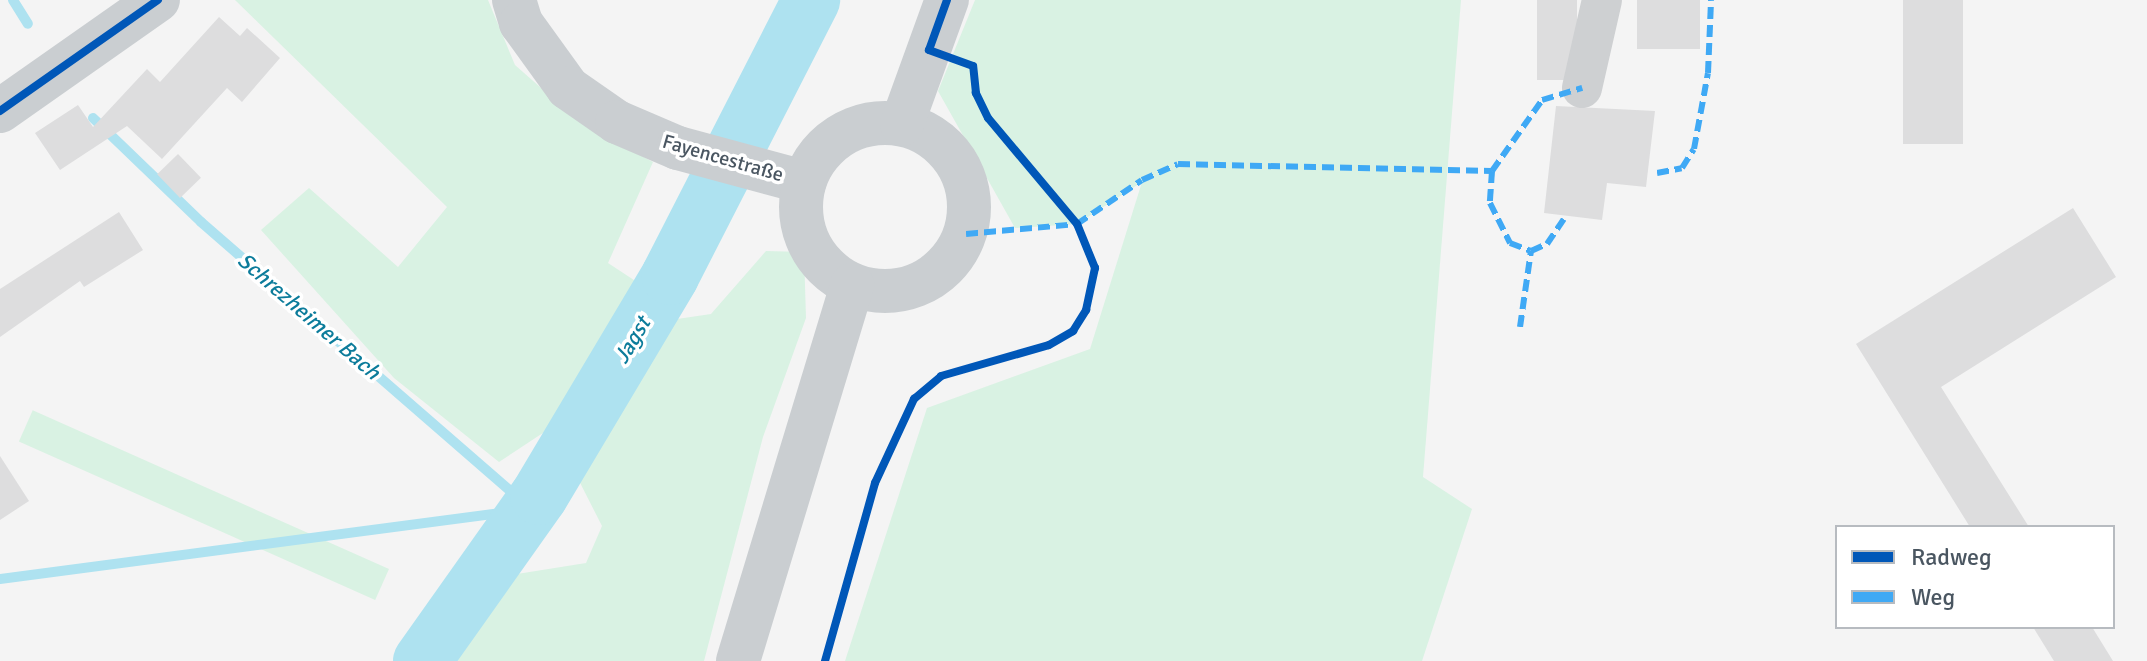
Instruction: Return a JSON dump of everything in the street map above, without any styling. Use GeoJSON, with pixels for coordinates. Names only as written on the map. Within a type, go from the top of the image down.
{"type":"FeatureCollection","features":[{"type":"Feature","properties":{"kind":"main road"},"geometry":{"type":"LineString","coordinates":[[0,111],[158,0]]}},
{"type":"Feature","properties":{"kind":"main road","name":"Fayencestraße"},"geometry":{"type":"LineString","coordinates":[[514,0],[521,23],[568,88],[617,122],[678,148],[804,182]]}},
{"type":"Feature","properties":{"kind":"main road"},"geometry":{"type":"LineString","coordinates":[[902,124],[947,0]]}},
{"type":"Feature","properties":{"kind":"main road"},"geometry":{"type":"LineString","coordinates":[[877,122],[902,124],[928,134],[950,152],[967,191],[966,234],[953,259],[933,278],[907,289],[879,292],[852,285],[814,254],[804,231],[804,182],[815,159],[842,135],[877,122]]}},
{"type":"Feature","properties":{"kind":"main road"},"geometry":{"type":"LineString","coordinates":[[738,661],[852,285]]}},
{"type":"Feature","properties":{"kind":"street"},"geometry":{"type":"LineString","coordinates":[[1582,88],[1602,0]]}},
{"type":"Feature","properties":{"kind":"green space"},"geometry":{"type":"Polygon","coordinates":[[[235,0],[488,0],[515,65],[582,124],[653,162],[608,263],[640,284],[555,425],[499,462],[394,378],[261,230],[309,188],[398,267],[447,207],[235,0]]]}},
{"type":"Feature","properties":{"kind":"green space"},"geometry":{"type":"Polygon","coordinates":[[[975,0],[1461,0],[1423,477],[1472,509],[1422,661],[845,661],[927,408],[1090,349],[1142,182],[1077,224],[1015,228],[938,91],[975,0]]]}},
{"type":"Feature","properties":{"kind":"green space"},"geometry":{"type":"Polygon","coordinates":[[[766,251],[804,252],[806,318],[763,437],[704,661],[434,661],[517,574],[586,563],[602,526],[573,469],[677,319],[711,314],[766,251]]]}},
{"type":"Feature","properties":{"kind":"green space"},"geometry":{"type":"Polygon","coordinates":[[[33,410],[389,569],[375,600],[19,441],[33,410]]]}},
{"type":"Feature","properties":{"kind":"building"},"geometry":{"type":"Polygon","coordinates":[[[1537,0],[1577,0],[1577,80],[1537,80],[1537,0]]]}},
{"type":"Feature","properties":{"kind":"building"},"geometry":{"type":"Polygon","coordinates":[[[1637,0],[1700,0],[1700,49],[1637,49],[1637,0]]]}},
{"type":"Feature","properties":{"kind":"building"},"geometry":{"type":"Polygon","coordinates":[[[1903,0],[1963,0],[1963,144],[1903,144],[1903,0]]]}},
{"type":"Feature","properties":{"kind":"building"},"geometry":{"type":"Polygon","coordinates":[[[219,17],[240,36],[247,28],[280,58],[242,102],[227,88],[162,159],[127,126],[60,170],[35,133],[78,105],[93,127],[147,69],[160,82],[219,17]]]}},
{"type":"Feature","properties":{"kind":"building"},"geometry":{"type":"Polygon","coordinates":[[[1556,106],[1655,111],[1646,187],[1607,183],[1602,220],[1544,213],[1556,106]]]}},
{"type":"Feature","properties":{"kind":"building"},"geometry":{"type":"Polygon","coordinates":[[[178,154],[201,178],[180,198],[157,174],[178,154]]]}},
{"type":"Feature","properties":{"kind":"building"},"geometry":{"type":"Polygon","coordinates":[[[2073,208],[2116,277],[1941,387],[2028,525],[1969,525],[1856,344],[2073,208]]]}},
{"type":"Feature","properties":{"kind":"building"},"geometry":{"type":"Polygon","coordinates":[[[119,212],[143,250],[84,287],[80,281],[0,337],[0,289],[119,212]]]}},
{"type":"Feature","properties":{"kind":"building"},"geometry":{"type":"Polygon","coordinates":[[[0,456],[29,501],[0,520],[0,456]]]}},
{"type":"Feature","properties":{"kind":"building"},"geometry":{"type":"Polygon","coordinates":[[[2034,629],[2093,629],[2113,661],[2054,661],[2034,629]]]}},
{"type":"Feature","properties":{"kind":"waterway","name":"Schrezheimer Bach"},"geometry":{"type":"LineString","coordinates":[[13,0],[28,24]]}},
{"type":"Feature","properties":{"kind":"waterway","name":"Jagst"},"geometry":{"type":"LineString","coordinates":[[422,661],[539,496],[670,276],[811,0]]}},
{"type":"Feature","properties":{"kind":"waterway","name":"Schrezheimer Bach"},"geometry":{"type":"LineString","coordinates":[[93,118],[201,222],[531,509]]}},
{"type":"Feature","properties":{"kind":"waterway"},"geometry":{"type":"LineString","coordinates":[[0,579],[531,509]]}},
{"type":"Feature","properties":{"kind":"marked path"},"geometry":{"type":"LineString","coordinates":[[1657,173],[1682,168],[1694,149],[1708,73],[1711,0]]}},
{"type":"Feature","properties":{"kind":"marked path"},"geometry":{"type":"LineString","coordinates":[[966,234],[1077,224],[1142,180],[1178,164],[1492,171],[1542,100],[1582,88]]}},
{"type":"Feature","properties":{"kind":"marked path"},"geometry":{"type":"LineString","coordinates":[[1492,171],[1490,203],[1510,243],[1531,251],[1547,244],[1564,219]]}},
{"type":"Feature","properties":{"kind":"marked path"},"geometry":{"type":"LineString","coordinates":[[1520,327],[1531,251]]}},
{"type":"Feature","properties":{"kind":"cycle path"},"geometry":{"type":"LineString","coordinates":[[0,111],[158,0]]}},
{"type":"Feature","properties":{"kind":"cycle path"},"geometry":{"type":"LineString","coordinates":[[825,661],[875,483],[914,399],[941,376],[1049,345],[1073,331],[1086,310],[1095,268],[1077,224],[988,118],[976,93],[973,66],[929,50],[947,0]]}}]}
